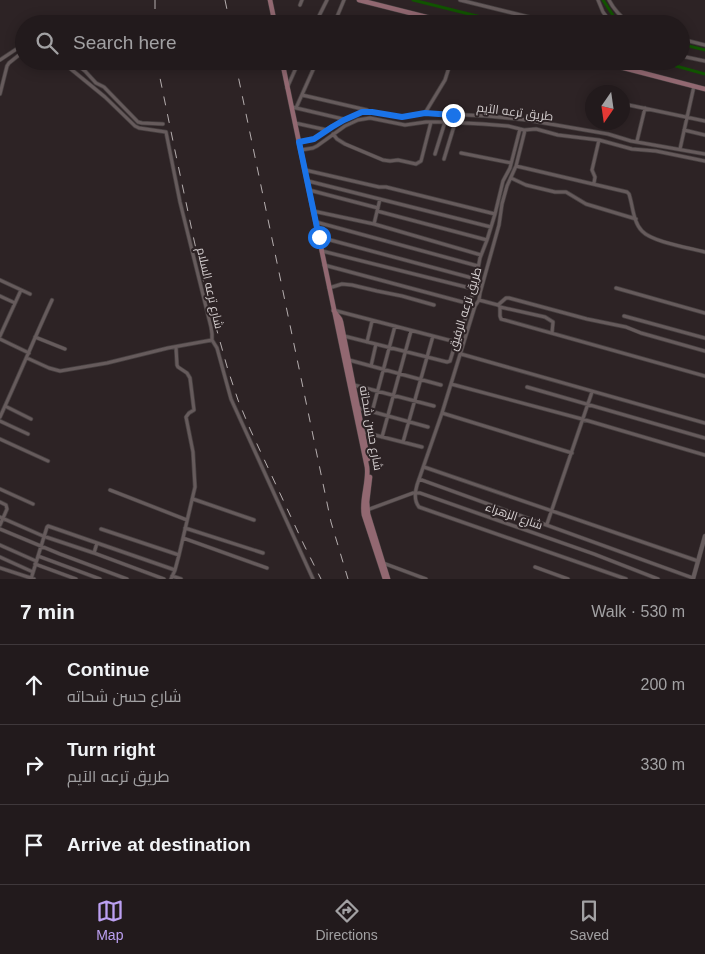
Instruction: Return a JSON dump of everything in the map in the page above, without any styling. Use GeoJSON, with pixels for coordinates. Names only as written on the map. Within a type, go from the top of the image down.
{"type":"FeatureCollection","features":[{"type":"Feature","properties":{"kind":"main road"},"geometry":{"type":"LineString","coordinates":[[270,0],[273,15]]}},
{"type":"Feature","properties":{"kind":"main road"},"geometry":{"type":"LineString","coordinates":[[359,0],[418,15]]}},
{"type":"Feature","properties":{"kind":"main road","name":"شارع حسن شحاته"},"geometry":{"type":"LineString","coordinates":[[284,70],[294,107],[294,122],[367,467],[365,510],[386,579]]}},
{"type":"Feature","properties":{"kind":"main road"},"geometry":{"type":"LineString","coordinates":[[632,70],[705,89]]}},
{"type":"Feature","properties":{"kind":"main road","name":"شارع حسن شحاته"},"geometry":{"type":"LineString","coordinates":[[333,310],[340,319],[344,336],[370,473],[365,510]]}},
{"type":"Feature","properties":{"kind":"main road","name":"شارع حسن شحاته"},"geometry":{"type":"LineString","coordinates":[[376,545],[383,563],[386,579]]}},
{"type":"Feature","properties":{"kind":"street"},"geometry":{"type":"LineString","coordinates":[[300,5],[302,0]]}},
{"type":"Feature","properties":{"kind":"street"},"geometry":{"type":"LineString","coordinates":[[320,15],[326,0]]}},
{"type":"Feature","properties":{"kind":"street"},"geometry":{"type":"LineString","coordinates":[[338,15],[344,0]]}},
{"type":"Feature","properties":{"kind":"street"},"geometry":{"type":"LineString","coordinates":[[460,0],[521,15]]}},
{"type":"Feature","properties":{"kind":"street"},"geometry":{"type":"LineString","coordinates":[[598,0],[605,15]]}},
{"type":"Feature","properties":{"kind":"street"},"geometry":{"type":"LineString","coordinates":[[609,0],[619,15]]}},
{"type":"Feature","properties":{"kind":"street"},"geometry":{"type":"LineString","coordinates":[[690,41],[705,45]]}},
{"type":"Feature","properties":{"kind":"street"},"geometry":{"type":"LineString","coordinates":[[0,60],[15,50]]}},
{"type":"Feature","properties":{"kind":"street"},"geometry":{"type":"LineString","coordinates":[[0,94],[7,66],[15,58]]}},
{"type":"Feature","properties":{"kind":"street"},"geometry":{"type":"LineString","coordinates":[[690,58],[705,62]]}},
{"type":"Feature","properties":{"kind":"street","name":"شارع ترعه السلام"},"geometry":{"type":"LineString","coordinates":[[72,70],[105,97],[135,126],[166,132],[180,202],[211,327],[212,340],[217,348],[231,399],[314,579]]}},
{"type":"Feature","properties":{"kind":"street"},"geometry":{"type":"LineString","coordinates":[[84,70],[140,123],[163,124]]}},
{"type":"Feature","properties":{"kind":"street"},"geometry":{"type":"LineString","coordinates":[[288,88],[295,70]]}},
{"type":"Feature","properties":{"kind":"street"},"geometry":{"type":"LineString","coordinates":[[313,70],[294,107],[344,120]]}},
{"type":"Feature","properties":{"kind":"street"},"geometry":{"type":"LineString","coordinates":[[425,113],[445,80],[448,70]]}},
{"type":"Feature","properties":{"kind":"street"},"geometry":{"type":"LineString","coordinates":[[680,149],[694,86]]}},
{"type":"Feature","properties":{"kind":"street"},"geometry":{"type":"LineString","coordinates":[[302,94],[372,112]]}},
{"type":"Feature","properties":{"kind":"street"},"geometry":{"type":"LineString","coordinates":[[630,105],[705,121]]}},
{"type":"Feature","properties":{"kind":"street"},"geometry":{"type":"LineString","coordinates":[[637,142],[645,108]]}},
{"type":"Feature","properties":{"kind":"street","name":"طريق ترعه الآيم"},"geometry":{"type":"LineString","coordinates":[[299,142],[314,139],[358,113],[372,112],[402,117],[425,113],[527,120],[705,154]]}},
{"type":"Feature","properties":{"kind":"street","name":"طريق ترعه الآيم"},"geometry":{"type":"LineString","coordinates":[[301,150],[313,148],[346,126],[367,118],[405,125],[445,122],[508,126],[525,130],[539,129],[558,135],[599,140],[629,148],[705,161]]}},
{"type":"Feature","properties":{"kind":"street"},"geometry":{"type":"LineString","coordinates":[[294,122],[327,130]]}},
{"type":"Feature","properties":{"kind":"street"},"geometry":{"type":"LineString","coordinates":[[334,134],[337,139],[345,144],[383,160],[398,160],[416,164],[421,161],[431,122]]}},
{"type":"Feature","properties":{"kind":"street"},"geometry":{"type":"LineString","coordinates":[[436,154],[445,122]]}},
{"type":"Feature","properties":{"kind":"street"},"geometry":{"type":"LineString","coordinates":[[444,159],[455,123]]}},
{"type":"Feature","properties":{"kind":"street","name":"طريق ترعه الرفيق"},"geometry":{"type":"LineString","coordinates":[[427,357],[447,362],[450,360],[456,342],[462,332],[474,290],[481,255],[520,129]]}},
{"type":"Feature","properties":{"kind":"street","name":"طريق ترعه الرفيق"},"geometry":{"type":"LineString","coordinates":[[415,492],[475,306],[479,300],[499,225],[502,204],[507,186],[516,166],[525,130]]}},
{"type":"Feature","properties":{"kind":"street"},"geometry":{"type":"LineString","coordinates":[[684,130],[705,135]]}},
{"type":"Feature","properties":{"kind":"street"},"geometry":{"type":"LineString","coordinates":[[594,184],[596,177],[592,170],[599,140]]}},
{"type":"Feature","properties":{"kind":"street"},"geometry":{"type":"LineString","coordinates":[[461,153],[511,163]]}},
{"type":"Feature","properties":{"kind":"street"},"geometry":{"type":"LineString","coordinates":[[516,166],[624,191],[630,194],[636,219],[642,231],[659,240],[705,252]]}},
{"type":"Feature","properties":{"kind":"street"},"geometry":{"type":"LineString","coordinates":[[305,170],[386,187],[495,214]]}},
{"type":"Feature","properties":{"kind":"street"},"geometry":{"type":"LineString","coordinates":[[511,178],[526,186],[555,192],[566,192],[586,204],[636,219]]}},
{"type":"Feature","properties":{"kind":"street"},"geometry":{"type":"LineString","coordinates":[[308,181],[491,227]]}},
{"type":"Feature","properties":{"kind":"street"},"geometry":{"type":"LineString","coordinates":[[309,190],[487,240]]}},
{"type":"Feature","properties":{"kind":"street"},"geometry":{"type":"LineString","coordinates":[[374,224],[380,199]]}},
{"type":"Feature","properties":{"kind":"street"},"geometry":{"type":"LineString","coordinates":[[313,211],[374,224],[481,255]]}},
{"type":"Feature","properties":{"kind":"street"},"geometry":{"type":"LineString","coordinates":[[316,222],[478,266]]}},
{"type":"Feature","properties":{"kind":"street"},"geometry":{"type":"LineString","coordinates":[[319,237],[476,279]]}},
{"type":"Feature","properties":{"kind":"street"},"geometry":{"type":"LineString","coordinates":[[322,251],[474,290]]}},
{"type":"Feature","properties":{"kind":"street"},"geometry":{"type":"LineString","coordinates":[[324,265],[470,304]]}},
{"type":"Feature","properties":{"kind":"street"},"geometry":{"type":"LineString","coordinates":[[0,282],[30,294]]}},
{"type":"Feature","properties":{"kind":"street"},"geometry":{"type":"LineString","coordinates":[[329,288],[342,284],[402,296],[434,305]]}},
{"type":"Feature","properties":{"kind":"street"},"geometry":{"type":"LineString","coordinates":[[616,288],[705,313]]}},
{"type":"Feature","properties":{"kind":"street"},"geometry":{"type":"LineString","coordinates":[[0,336],[21,290]]}},
{"type":"Feature","properties":{"kind":"street"},"geometry":{"type":"LineString","coordinates":[[0,296],[15,303]]}},
{"type":"Feature","properties":{"kind":"street"},"geometry":{"type":"LineString","coordinates":[[705,352],[641,334],[626,327],[509,298],[506,298],[499,306],[501,319],[705,376]]}},
{"type":"Feature","properties":{"kind":"street"},"geometry":{"type":"LineString","coordinates":[[0,416],[52,300]]}},
{"type":"Feature","properties":{"kind":"street"},"geometry":{"type":"LineString","coordinates":[[479,300],[545,317],[554,322],[552,333]]}},
{"type":"Feature","properties":{"kind":"street"},"geometry":{"type":"LineString","coordinates":[[333,310],[456,342]]}},
{"type":"Feature","properties":{"kind":"street"},"geometry":{"type":"LineString","coordinates":[[624,316],[705,338]]}},
{"type":"Feature","properties":{"kind":"street"},"geometry":{"type":"LineString","coordinates":[[367,342],[372,320]]}},
{"type":"Feature","properties":{"kind":"street"},"geometry":{"type":"LineString","coordinates":[[372,412],[395,326]]}},
{"type":"Feature","properties":{"kind":"street"},"geometry":{"type":"LineString","coordinates":[[382,437],[410,330]]}},
{"type":"Feature","properties":{"kind":"street"},"geometry":{"type":"LineString","coordinates":[[344,336],[427,357]]}},
{"type":"Feature","properties":{"kind":"street"},"geometry":{"type":"LineString","coordinates":[[403,442],[433,336]]}},
{"type":"Feature","properties":{"kind":"street"},"geometry":{"type":"LineString","coordinates":[[35,337],[65,349]]}},
{"type":"Feature","properties":{"kind":"street"},"geometry":{"type":"LineString","coordinates":[[0,340],[29,353]]}},
{"type":"Feature","properties":{"kind":"street"},"geometry":{"type":"LineString","coordinates":[[27,358],[60,371],[107,363],[212,340]]}},
{"type":"Feature","properties":{"kind":"street"},"geometry":{"type":"LineString","coordinates":[[371,366],[376,344]]}},
{"type":"Feature","properties":{"kind":"street"},"geometry":{"type":"LineString","coordinates":[[176,347],[178,368],[189,375],[194,407],[194,410],[186,417],[194,460],[195,487],[179,556],[172,577],[181,579]]}},
{"type":"Feature","properties":{"kind":"street"},"geometry":{"type":"LineString","coordinates":[[461,354],[705,423]]}},
{"type":"Feature","properties":{"kind":"street"},"geometry":{"type":"LineString","coordinates":[[348,360],[441,385]]}},
{"type":"Feature","properties":{"kind":"street"},"geometry":{"type":"LineString","coordinates":[[354,384],[434,406]]}},
{"type":"Feature","properties":{"kind":"street"},"geometry":{"type":"LineString","coordinates":[[451,384],[705,454]]}},
{"type":"Feature","properties":{"kind":"street"},"geometry":{"type":"LineString","coordinates":[[526,387],[705,438]]}},
{"type":"Feature","properties":{"kind":"street"},"geometry":{"type":"LineString","coordinates":[[547,524],[592,392]]}},
{"type":"Feature","properties":{"kind":"street"},"geometry":{"type":"LineString","coordinates":[[5,406],[31,419]]}},
{"type":"Feature","properties":{"kind":"street"},"geometry":{"type":"LineString","coordinates":[[359,408],[428,427]]}},
{"type":"Feature","properties":{"kind":"street"},"geometry":{"type":"LineString","coordinates":[[442,413],[572,453]]}},
{"type":"Feature","properties":{"kind":"street"},"geometry":{"type":"LineString","coordinates":[[0,422],[28,434]]}},
{"type":"Feature","properties":{"kind":"street"},"geometry":{"type":"LineString","coordinates":[[363,432],[422,448]]}},
{"type":"Feature","properties":{"kind":"street"},"geometry":{"type":"LineString","coordinates":[[0,439],[48,461]]}},
{"type":"Feature","properties":{"kind":"street"},"geometry":{"type":"LineString","coordinates":[[424,466],[698,561]]}},
{"type":"Feature","properties":{"kind":"street"},"geometry":{"type":"LineString","coordinates":[[420,479],[693,578],[705,536]]}},
{"type":"Feature","properties":{"kind":"street"},"geometry":{"type":"LineString","coordinates":[[0,489],[33,504]]}},
{"type":"Feature","properties":{"kind":"street"},"geometry":{"type":"LineString","coordinates":[[110,490],[187,520]]}},
{"type":"Feature","properties":{"kind":"street"},"geometry":{"type":"LineString","coordinates":[[365,510],[415,492],[416,502],[419,507],[626,579]]}},
{"type":"Feature","properties":{"kind":"street","name":"شارع الزهراء"},"geometry":{"type":"LineString","coordinates":[[415,492],[579,549],[658,579]]}},
{"type":"Feature","properties":{"kind":"street"},"geometry":{"type":"LineString","coordinates":[[193,499],[254,520]]}},
{"type":"Feature","properties":{"kind":"street"},"geometry":{"type":"LineString","coordinates":[[0,502],[6,505],[7,509],[0,525]]}},
{"type":"Feature","properties":{"kind":"street"},"geometry":{"type":"LineString","coordinates":[[2,518],[43,536],[164,579]]}},
{"type":"Feature","properties":{"kind":"street"},"geometry":{"type":"LineString","coordinates":[[0,568],[32,579],[43,536],[49,526],[175,570]]}},
{"type":"Feature","properties":{"kind":"street"},"geometry":{"type":"LineString","coordinates":[[185,528],[263,553]]}},
{"type":"Feature","properties":{"kind":"street"},"geometry":{"type":"LineString","coordinates":[[0,529],[127,579]]}},
{"type":"Feature","properties":{"kind":"street"},"geometry":{"type":"LineString","coordinates":[[101,529],[179,556]]}},
{"type":"Feature","properties":{"kind":"street"},"geometry":{"type":"LineString","coordinates":[[183,538],[267,568]]}},
{"type":"Feature","properties":{"kind":"street"},"geometry":{"type":"LineString","coordinates":[[94,553],[97,543]]}},
{"type":"Feature","properties":{"kind":"street"},"geometry":{"type":"LineString","coordinates":[[0,545],[35,563],[76,579]]}},
{"type":"Feature","properties":{"kind":"street"},"geometry":{"type":"LineString","coordinates":[[38,556],[100,579]]}},
{"type":"Feature","properties":{"kind":"street"},"geometry":{"type":"LineString","coordinates":[[0,557],[33,572]]}},
{"type":"Feature","properties":{"kind":"street"},"geometry":{"type":"LineString","coordinates":[[383,563],[426,579]]}},
{"type":"Feature","properties":{"kind":"street"},"geometry":{"type":"LineString","coordinates":[[535,567],[568,579]]}},
{"type":"Feature","properties":{"kind":"waterway"},"geometry":{"type":"LineString","coordinates":[[413,0],[473,15]]}},
{"type":"Feature","properties":{"kind":"waterway"},"geometry":{"type":"LineString","coordinates":[[603,0],[613,15]]}},
{"type":"Feature","properties":{"kind":"waterway"},"geometry":{"type":"LineString","coordinates":[[690,46],[705,50]]}},
{"type":"Feature","properties":{"kind":"waterway"},"geometry":{"type":"LineString","coordinates":[[690,70],[705,74]]}},
{"type":"Feature","properties":{"kind":"railway"},"geometry":{"type":"LineString","coordinates":[[155,0],[155,15]]}},
{"type":"Feature","properties":{"kind":"railway"},"geometry":{"type":"LineString","coordinates":[[225,0],[228,15]]}},
{"type":"Feature","properties":{"kind":"railway"},"geometry":{"type":"LineString","coordinates":[[159,70],[205,288],[228,370],[250,429],[321,579]]}},
{"type":"Feature","properties":{"kind":"railway"},"geometry":{"type":"LineString","coordinates":[[237,70],[331,522],[348,579]]}},
{"type":"Feature","properties":{"kind":"route"},"geometry":{"type":"LineString","coordinates":[[319,237],[299,142],[314,139],[344,120],[366,111],[402,117],[425,113],[453,115]]}}]}
